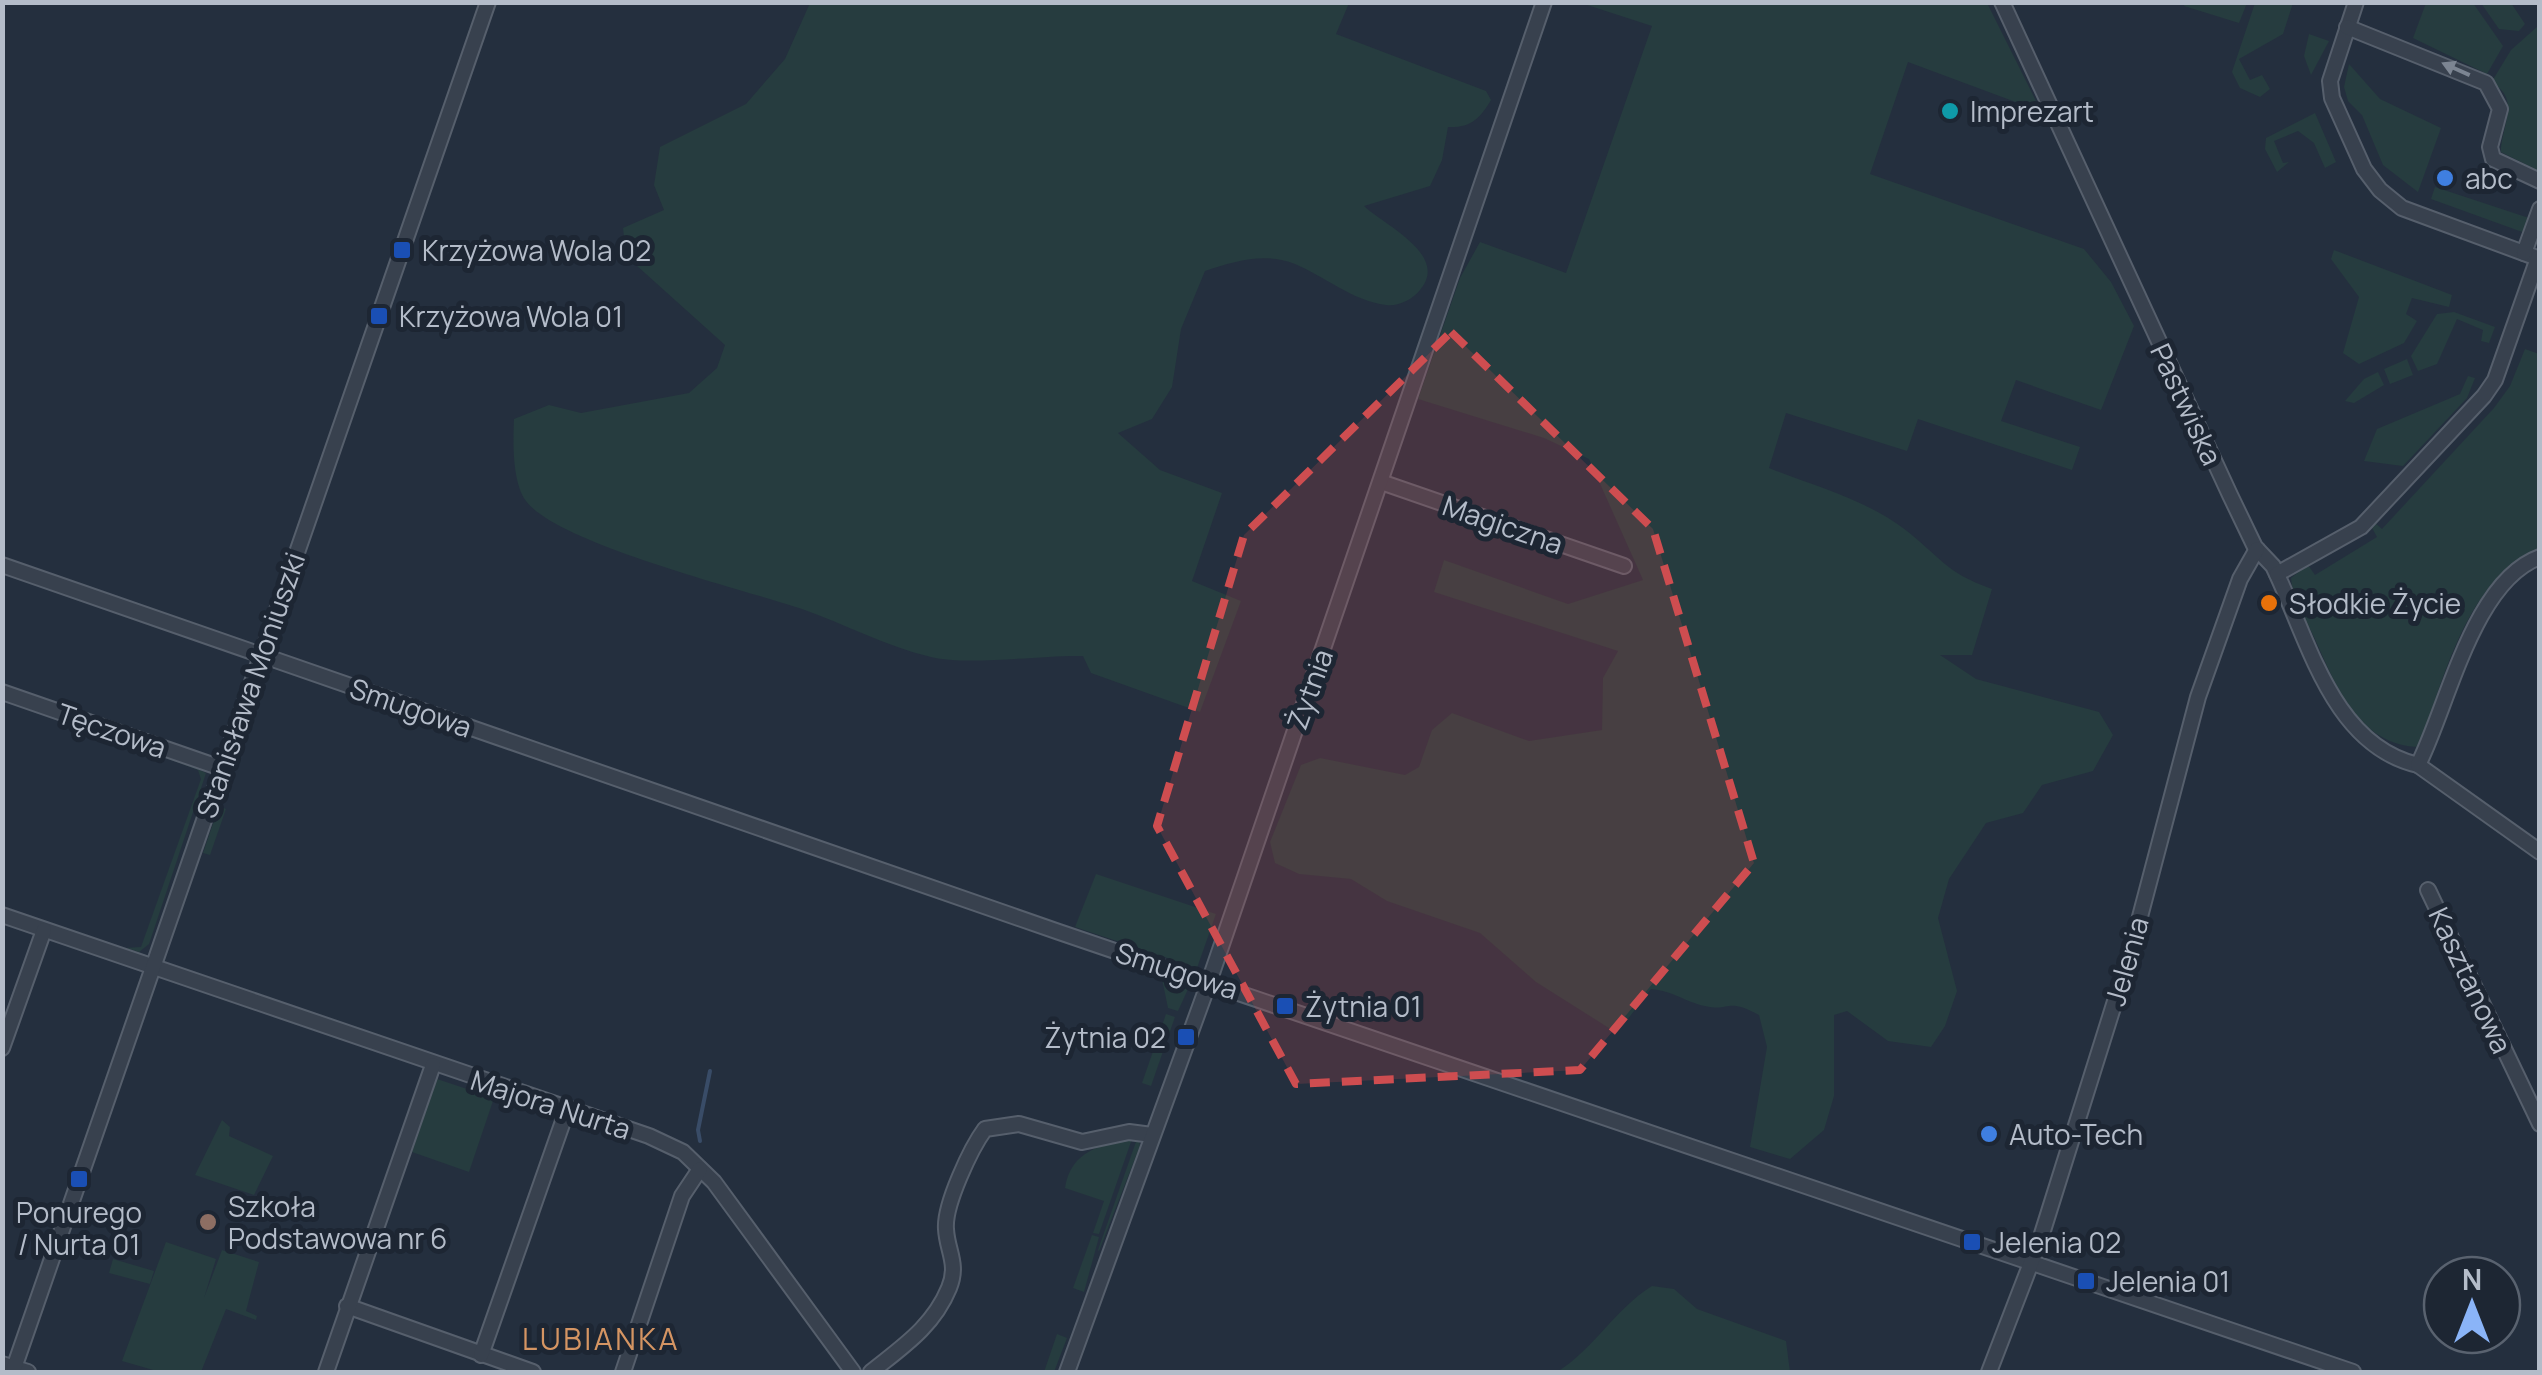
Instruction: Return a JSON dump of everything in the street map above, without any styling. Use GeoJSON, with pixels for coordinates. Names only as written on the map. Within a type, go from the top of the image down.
{"type":"FeatureCollection","features":[{"type":"Feature","properties":{"kind":"street","name":"Stanisława Moniuszki"},"geometry":{"type":"LineString","coordinates":[[15,1368],[488,2]]}},
{"type":"Feature","properties":{"kind":"street","name":"Żytnia"},"geometry":{"type":"LineString","coordinates":[[1067,1372],[1209,982],[1544,2]]}},
{"type":"Feature","properties":{"kind":"street","name":"Pastwiska"},"geometry":{"type":"LineString","coordinates":[[2002,2],[2092,205],[2257,549],[2266,554],[2278,574],[2344,716],[2377,750],[2418,764],[2540,852]]}},
{"type":"Feature","properties":{"kind":"street"},"geometry":{"type":"LineString","coordinates":[[2356,2],[2330,81],[2332,98],[2364,170],[2402,208],[2534,257]]}},
{"type":"Feature","properties":{"kind":"street"},"geometry":{"type":"LineString","coordinates":[[2348,28],[2486,83],[2500,109],[2490,148],[2492,159],[2540,181]]}},
{"type":"Feature","properties":{"kind":"street"},"geometry":{"type":"LineString","coordinates":[[2278,574],[2360,527],[2484,396],[2494,380],[2534,257],[2540,209]]}},
{"type":"Feature","properties":{"kind":"street","name":"Magiczna"},"geometry":{"type":"LineString","coordinates":[[1381,482],[1624,566]]}},
{"type":"Feature","properties":{"kind":"street","name":"Jelenia"},"geometry":{"type":"LineString","coordinates":[[1989,1372],[2040,1237],[2132,947],[2198,697],[2240,579],[2257,549]]}},
{"type":"Feature","properties":{"kind":"street"},"geometry":{"type":"LineString","coordinates":[[2418,764],[2454,674],[2500,588],[2510,574],[2540,557]]}},
{"type":"Feature","properties":{"kind":"street","name":"Smugowa"},"geometry":{"type":"LineString","coordinates":[[2,564],[2028,1262],[2317,1367],[2353,1372]]}},
{"type":"Feature","properties":{"kind":"street","name":"Tęczowa"},"geometry":{"type":"LineString","coordinates":[[2,692],[220,768]]}},
{"type":"Feature","properties":{"kind":"street","name":"Kasztanowa"},"geometry":{"type":"LineString","coordinates":[[2428,890],[2540,1124]]}},
{"type":"Feature","properties":{"kind":"street","name":"Majora Nurta"},"geometry":{"type":"LineString","coordinates":[[2,915],[649,1136],[683,1152],[776,1264],[854,1372]]}},
{"type":"Feature","properties":{"kind":"street"},"geometry":{"type":"LineString","coordinates":[[2,1048],[44,930]]}},
{"type":"Feature","properties":{"kind":"street"},"geometry":{"type":"LineString","coordinates":[[326,1372],[432,1065]]}},
{"type":"Feature","properties":{"kind":"street"},"geometry":{"type":"LineString","coordinates":[[482,1355],[567,1110]]}},
{"type":"Feature","properties":{"kind":"street"},"geometry":{"type":"LineString","coordinates":[[872,1372],[911,1342],[935,1315],[950,1285],[954,1252],[946,1225],[967,1161],[985,1129],[1018,1124],[1082,1142],[1137,1132],[1152,1135]]}},
{"type":"Feature","properties":{"kind":"street"},"geometry":{"type":"LineString","coordinates":[[622,1372],[682,1196],[700,1169]]}},
{"type":"Feature","properties":{"kind":"street"},"geometry":{"type":"LineString","coordinates":[[347,1306],[533,1372]]}},
{"type":"Feature","properties":{"kind":"highlighted area"},"geometry":{"type":"Polygon","coordinates":[[[1451,332],[1653,529],[1754,863],[1580,1070],[1296,1084],[1157,826],[1244,535],[1451,332]]]}},
{"type":"Feature","properties":{"kind":"green space"},"geometry":{"type":"Polygon","coordinates":[[[2185,2],[2247,3],[2239,23],[2184,6],[2185,2]]]}},
{"type":"Feature","properties":{"kind":"green space"},"geometry":{"type":"Polygon","coordinates":[[[810,3],[1349,3],[1336,34],[1486,91],[1491,100],[1474,121],[1448,127],[1442,160],[1430,186],[1364,206],[1421,253],[1427,277],[1417,293],[1395,305],[1374,303],[1284,260],[1239,261],[1205,271],[1181,329],[1172,387],[1152,419],[1118,433],[1160,470],[1222,493],[1192,581],[1241,601],[1200,712],[1091,673],[1083,656],[947,660],[914,652],[802,609],[613,549],[545,517],[521,493],[514,462],[514,419],[549,405],[581,413],[689,393],[717,368],[725,345],[626,256],[623,228],[664,210],[654,185],[660,147],[746,104],[785,59],[810,3]]]}},
{"type":"Feature","properties":{"kind":"green space"},"geometry":{"type":"Polygon","coordinates":[[[1581,3],[1987,3],[2038,105],[2029,107],[1908,62],[1870,174],[2084,249],[2111,282],[2134,326],[2101,410],[2016,380],[2001,421],[2080,447],[2072,470],[1918,419],[1907,451],[1786,413],[1769,468],[1872,509],[1903,528],[1953,570],[1992,589],[1972,655],[1940,655],[1976,679],[2099,712],[2113,735],[2093,771],[2042,785],[2023,813],[1986,823],[1949,879],[1938,918],[1957,991],[1945,1026],[1931,1047],[1888,1041],[1847,1011],[1834,1015],[1834,1096],[1824,1130],[1790,1159],[1750,1147],[1767,1047],[1759,1015],[1734,1006],[1705,1006],[1651,989],[1624,1024],[1612,1030],[1536,982],[1480,933],[1387,901],[1351,879],[1299,874],[1275,863],[1270,842],[1301,765],[1320,758],[1405,775],[1419,767],[1432,730],[1452,713],[1529,741],[1602,730],[1603,678],[1618,651],[1434,592],[1444,560],[1568,604],[1643,580],[1589,459],[1544,438],[1418,399],[1460,278],[1480,242],[1566,273],[1652,26],[1581,3]]]}},
{"type":"Feature","properties":{"kind":"green space"},"geometry":{"type":"Polygon","coordinates":[[[2255,3],[2293,3],[2283,34],[2239,59],[2250,80],[2262,75],[2270,89],[2260,97],[2240,88],[2232,72],[2255,3]]]}},
{"type":"Feature","properties":{"kind":"green space"},"geometry":{"type":"Polygon","coordinates":[[[2426,3],[2473,3],[2503,46],[2487,74],[2413,38],[2426,3]]]}},
{"type":"Feature","properties":{"kind":"green space"},"geometry":{"type":"Polygon","coordinates":[[[2481,3],[2511,3],[2525,24],[2519,31],[2499,29],[2481,3]]]}},
{"type":"Feature","properties":{"kind":"green space"},"geometry":{"type":"Polygon","coordinates":[[[2537,27],[2539,171],[2501,152],[2508,105],[2506,96],[2491,83],[2511,50],[2537,27]]]}},
{"type":"Feature","properties":{"kind":"green space"},"geometry":{"type":"Polygon","coordinates":[[[2309,34],[2329,41],[2311,75],[2304,56],[2309,34]]]}},
{"type":"Feature","properties":{"kind":"green space"},"geometry":{"type":"Polygon","coordinates":[[[2349,64],[2380,99],[2441,128],[2418,192],[2383,165],[2362,115],[2348,101],[2344,87],[2349,64]]]}},
{"type":"Feature","properties":{"kind":"green space"},"geometry":{"type":"Polygon","coordinates":[[[2315,113],[2336,162],[2325,168],[2314,143],[2298,131],[2274,141],[2283,163],[2289,162],[2277,172],[2265,149],[2266,138],[2315,113]]]}},
{"type":"Feature","properties":{"kind":"green space"},"geometry":{"type":"Polygon","coordinates":[[[2435,187],[2529,218],[2525,233],[2431,199],[2435,187]]]}},
{"type":"Feature","properties":{"kind":"green space"},"geometry":{"type":"Polygon","coordinates":[[[2334,250],[2452,295],[2449,307],[2412,298],[2406,314],[2417,321],[2404,343],[2359,364],[2343,353],[2359,297],[2331,259],[2334,250]]]}},
{"type":"Feature","properties":{"kind":"green space"},"geometry":{"type":"Polygon","coordinates":[[[2454,312],[2495,327],[2489,343],[2481,341],[2483,330],[2457,319],[2437,364],[2418,371],[2411,356],[2437,314],[2454,312]]]}},
{"type":"Feature","properties":{"kind":"green space"},"geometry":{"type":"Polygon","coordinates":[[[2525,349],[2539,354],[2539,550],[2515,562],[2476,606],[2448,663],[2420,747],[2399,744],[2365,725],[2352,710],[2300,608],[2291,578],[2308,565],[2315,575],[2377,537],[2371,526],[2375,523],[2382,529],[2494,408],[2510,386],[2525,349]]]}},
{"type":"Feature","properties":{"kind":"green space"},"geometry":{"type":"Polygon","coordinates":[[[2407,359],[2413,375],[2390,384],[2384,369],[2407,359]]]}},
{"type":"Feature","properties":{"kind":"green space"},"geometry":{"type":"Polygon","coordinates":[[[2378,372],[2384,385],[2354,403],[2345,401],[2364,379],[2378,372]]]}},
{"type":"Feature","properties":{"kind":"green space"},"geometry":{"type":"Polygon","coordinates":[[[2468,376],[2475,378],[2467,398],[2403,466],[2364,461],[2377,429],[2460,394],[2468,376]]]}},
{"type":"Feature","properties":{"kind":"green space"},"geometry":{"type":"Polygon","coordinates":[[[168,755],[206,773],[149,944],[139,952],[126,948],[141,947],[201,779],[198,770],[166,758],[168,755]]]}},
{"type":"Feature","properties":{"kind":"green space"},"geometry":{"type":"Polygon","coordinates":[[[219,806],[226,809],[210,855],[203,853],[219,806]]]}},
{"type":"Feature","properties":{"kind":"green space"},"geometry":{"type":"Polygon","coordinates":[[[1096,874],[1216,914],[1197,968],[1075,927],[1096,874]]]}},
{"type":"Feature","properties":{"kind":"green space"},"geometry":{"type":"Polygon","coordinates":[[[1130,968],[1189,987],[1178,1011],[1168,1008],[1162,979],[1130,968]]]}},
{"type":"Feature","properties":{"kind":"green space"},"geometry":{"type":"Polygon","coordinates":[[[1166,1014],[1175,1017],[1151,1086],[1142,1083],[1166,1014]]]}},
{"type":"Feature","properties":{"kind":"green space"},"geometry":{"type":"Polygon","coordinates":[[[437,1079],[494,1098],[469,1172],[412,1152],[437,1079]]]}},
{"type":"Feature","properties":{"kind":"green space"},"geometry":{"type":"Polygon","coordinates":[[[222,1120],[230,1127],[229,1136],[273,1156],[254,1195],[195,1175],[222,1120]]]}},
{"type":"Feature","properties":{"kind":"green space"},"geometry":{"type":"Polygon","coordinates":[[[1133,1136],[1099,1234],[1093,1233],[1104,1201],[1065,1188],[1068,1175],[1089,1152],[1133,1136]]]}},
{"type":"Feature","properties":{"kind":"green space"},"geometry":{"type":"Polygon","coordinates":[[[1138,1136],[1140,1146],[1099,1251],[1098,1250],[1138,1136]]]}},
{"type":"Feature","properties":{"kind":"green space"},"geometry":{"type":"Polygon","coordinates":[[[1092,1235],[1099,1237],[1084,1292],[1073,1288],[1092,1235]]]}},
{"type":"Feature","properties":{"kind":"green space"},"geometry":{"type":"Polygon","coordinates":[[[166,1242],[216,1259],[204,1298],[222,1250],[259,1262],[246,1311],[257,1316],[256,1320],[226,1309],[201,1372],[160,1372],[122,1361],[166,1242]]]}},
{"type":"Feature","properties":{"kind":"green space"},"geometry":{"type":"Polygon","coordinates":[[[113,1259],[154,1271],[150,1284],[109,1273],[113,1259]]]}},
{"type":"Feature","properties":{"kind":"green space"},"geometry":{"type":"Polygon","coordinates":[[[1652,1286],[1674,1289],[1697,1309],[1786,1341],[1790,1372],[1557,1372],[1652,1286]]]}},
{"type":"Feature","properties":{"kind":"green space"},"geometry":{"type":"Polygon","coordinates":[[[1057,1334],[1067,1338],[1054,1372],[1044,1372],[1057,1334]]]}},
{"type":"Feature","properties":{"kind":"waterway"},"geometry":{"type":"LineString","coordinates":[[700,1141],[698,1130],[710,1071]]}},
{"type":"Feature","properties":{"kind":"place","name":"Imprezart"},"geometry":{"type":"Point","coordinates":[1950,111]}},
{"type":"Feature","properties":{"kind":"place","name":"abc"},"geometry":{"type":"Point","coordinates":[2445,178]}},
{"type":"Feature","properties":{"kind":"place","name":"Krzyżowa Wola 02"},"geometry":{"type":"Point","coordinates":[402,250]}},
{"type":"Feature","properties":{"kind":"place","name":"Krzyżowa Wola 01"},"geometry":{"type":"Point","coordinates":[379,316]}},
{"type":"Feature","properties":{"kind":"place","name":"Słodkie Życie"},"geometry":{"type":"Point","coordinates":[2269,603]}},
{"type":"Feature","properties":{"kind":"place","name":"Żytnia 01"},"geometry":{"type":"Point","coordinates":[1285,1006]}},
{"type":"Feature","properties":{"kind":"place","name":"Żytnia 02"},"geometry":{"type":"Point","coordinates":[1186,1037]}},
{"type":"Feature","properties":{"kind":"place","name":"Auto-Tech"},"geometry":{"type":"Point","coordinates":[1989,1134]}},
{"type":"Feature","properties":{"kind":"place","name":"Ponurego / Nurta 01"},"geometry":{"type":"Point","coordinates":[79,1179]}},
{"type":"Feature","properties":{"kind":"place","name":"Szkoła Podstawowa nr 6"},"geometry":{"type":"Point","coordinates":[208,1222]}},
{"type":"Feature","properties":{"kind":"place","name":"Jelenia 02"},"geometry":{"type":"Point","coordinates":[1972,1242]}},
{"type":"Feature","properties":{"kind":"place","name":"Jelenia 01"},"geometry":{"type":"Point","coordinates":[2086,1281]}},
{"type":"Feature","properties":{"kind":"district","name":"LUBIANKA"},"geometry":{"type":"Point","coordinates":[601,1338]}}]}
